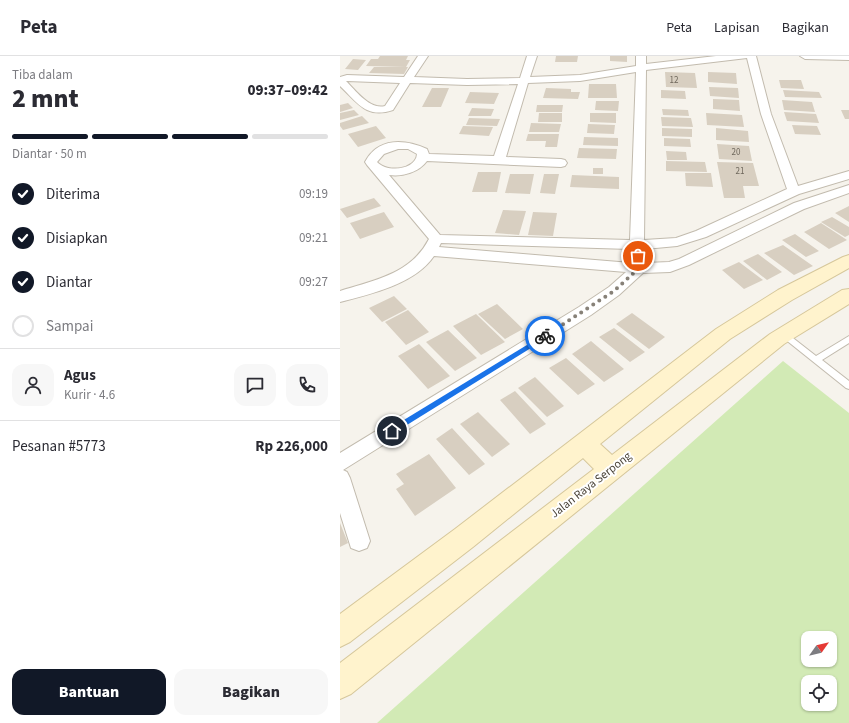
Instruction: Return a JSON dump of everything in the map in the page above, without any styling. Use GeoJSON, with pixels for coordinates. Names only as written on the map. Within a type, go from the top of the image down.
{"type":"FeatureCollection","features":[{"type":"Feature","properties":{"kind":"main road"},"geometry":{"type":"LineString","coordinates":[[340,632],[464,538],[723,334],[785,295],[849,261]]}},
{"type":"Feature","properties":{"kind":"main road","name":"Jalan Raya Serpong"},"geometry":{"type":"LineString","coordinates":[[340,683],[784,334],[849,295]]}},
{"type":"Feature","properties":{"kind":"main road"},"geometry":{"type":"LineString","coordinates":[[583,443],[611,469]]}},
{"type":"Feature","properties":{"kind":"street"},"geometry":{"type":"LineString","coordinates":[[423,56],[407,80],[389,108],[383,110],[370,109],[340,80],[344,78],[407,80],[467,82],[580,78],[630,71],[641,62],[743,56]]}},
{"type":"Feature","properties":{"kind":"street"},"geometry":{"type":"LineString","coordinates":[[499,160],[532,56]]}},
{"type":"Feature","properties":{"kind":"street"},"geometry":{"type":"LineString","coordinates":[[751,56],[766,114],[794,190]]}},
{"type":"Feature","properties":{"kind":"street"},"geometry":{"type":"LineString","coordinates":[[805,56],[849,57]]}},
{"type":"Feature","properties":{"kind":"street"},"geometry":{"type":"LineString","coordinates":[[639,268],[637,245],[641,62]]}},
{"type":"Feature","properties":{"kind":"street"},"geometry":{"type":"LineString","coordinates":[[424,157],[423,152],[411,146],[402,145],[389,147],[378,152],[373,157],[371,162],[433,245],[639,268],[670,266],[684,262],[799,206],[849,189]]}},
{"type":"Feature","properties":{"kind":"street"},"geometry":{"type":"LineString","coordinates":[[424,157],[561,163]]}},
{"type":"Feature","properties":{"kind":"street"},"geometry":{"type":"LineString","coordinates":[[378,170],[394,172],[411,169],[418,165],[424,157]]}},
{"type":"Feature","properties":{"kind":"street"},"geometry":{"type":"LineString","coordinates":[[433,245],[637,245],[685,241],[794,190],[849,174]]}},
{"type":"Feature","properties":{"kind":"street"},"geometry":{"type":"LineString","coordinates":[[340,297],[393,278],[406,271],[420,263],[433,245]]}},
{"type":"Feature","properties":{"kind":"street"},"geometry":{"type":"LineString","coordinates":[[340,464],[585,311],[614,291],[639,268]]}},
{"type":"Feature","properties":{"kind":"street"},"geometry":{"type":"LineString","coordinates":[[340,478],[359,541]]}},
{"type":"Feature","properties":{"kind":"lane"},"geometry":{"type":"LineString","coordinates":[[784,334],[849,386]]}},
{"type":"Feature","properties":{"kind":"lane"},"geometry":{"type":"LineString","coordinates":[[816,360],[849,339]]}},
{"type":"Feature","properties":{"kind":"green space"},"geometry":{"type":"Polygon","coordinates":[[[783,361],[849,413],[849,723],[377,723],[783,361]]]}},
{"type":"Feature","properties":{"kind":"building"},"geometry":{"type":"Polygon","coordinates":[[[380,56],[408,56],[406,60],[410,60],[406,67],[366,66],[371,59],[378,59],[380,56]]]}},
{"type":"Feature","properties":{"kind":"building"},"geometry":{"type":"Polygon","coordinates":[[[556,56],[578,56],[577,62],[555,62],[556,56]]]}},
{"type":"Feature","properties":{"kind":"building"},"geometry":{"type":"Polygon","coordinates":[[[610,56],[627,56],[627,62],[610,61],[610,56]]]}},
{"type":"Feature","properties":{"kind":"building"},"geometry":{"type":"Polygon","coordinates":[[[353,59],[366,60],[358,70],[345,69],[353,59]]]}},
{"type":"Feature","properties":{"kind":"building"},"geometry":{"type":"Polygon","coordinates":[[[374,67],[408,67],[404,74],[369,73],[374,67]]]}},
{"type":"Feature","properties":{"kind":"building"},"geometry":{"type":"Polygon","coordinates":[[[665,72],[695,73],[697,88],[666,87],[665,72]]]}},
{"type":"Feature","properties":{"kind":"building"},"geometry":{"type":"Polygon","coordinates":[[[708,72],[736,73],[737,84],[708,82],[708,72]]]}},
{"type":"Feature","properties":{"kind":"building"},"geometry":{"type":"Polygon","coordinates":[[[779,80],[801,80],[804,89],[781,88],[779,80]]]}},
{"type":"Feature","properties":{"kind":"building"},"geometry":{"type":"Polygon","coordinates":[[[589,84],[616,84],[617,98],[588,98],[589,84]]]}},
{"type":"Feature","properties":{"kind":"building"},"geometry":{"type":"Polygon","coordinates":[[[709,87],[738,88],[739,98],[710,96],[709,87]]]}},
{"type":"Feature","properties":{"kind":"building"},"geometry":{"type":"Polygon","coordinates":[[[432,88],[449,88],[441,107],[422,107],[432,88]]]}},
{"type":"Feature","properties":{"kind":"building"},"geometry":{"type":"Polygon","coordinates":[[[546,88],[571,89],[571,92],[580,92],[578,99],[543,98],[546,88]]]}},
{"type":"Feature","properties":{"kind":"building"},"geometry":{"type":"Polygon","coordinates":[[[661,90],[685,91],[686,99],[661,98],[661,90]]]}},
{"type":"Feature","properties":{"kind":"building"},"geometry":{"type":"Polygon","coordinates":[[[783,90],[819,92],[822,98],[785,97],[783,90]]]}},
{"type":"Feature","properties":{"kind":"building"},"geometry":{"type":"Polygon","coordinates":[[[470,92],[499,93],[494,104],[465,103],[470,92]]]}},
{"type":"Feature","properties":{"kind":"building"},"geometry":{"type":"Polygon","coordinates":[[[713,99],[739,100],[740,111],[713,109],[713,99]]]}},
{"type":"Feature","properties":{"kind":"building"},"geometry":{"type":"Polygon","coordinates":[[[782,100],[812,102],[815,112],[784,110],[782,100]]]}},
{"type":"Feature","properties":{"kind":"building"},"geometry":{"type":"Polygon","coordinates":[[[596,101],[619,101],[618,111],[595,110],[596,101]]]}},
{"type":"Feature","properties":{"kind":"building"},"geometry":{"type":"Polygon","coordinates":[[[348,103],[353,108],[340,112],[340,105],[348,103]]]}},
{"type":"Feature","properties":{"kind":"building"},"geometry":{"type":"Polygon","coordinates":[[[537,105],[563,105],[562,112],[536,112],[537,105]]]}},
{"type":"Feature","properties":{"kind":"building"},"geometry":{"type":"Polygon","coordinates":[[[472,108],[494,109],[491,116],[468,116],[472,108]]]}},
{"type":"Feature","properties":{"kind":"building"},"geometry":{"type":"Polygon","coordinates":[[[662,109],[688,110],[689,116],[663,115],[662,109]]]}},
{"type":"Feature","properties":{"kind":"building"},"geometry":{"type":"Polygon","coordinates":[[[354,110],[359,115],[340,120],[340,113],[354,110]]]}},
{"type":"Feature","properties":{"kind":"building"},"geometry":{"type":"Polygon","coordinates":[[[841,110],[849,110],[849,119],[845,119],[841,110]]]}},
{"type":"Feature","properties":{"kind":"building"},"geometry":{"type":"Polygon","coordinates":[[[784,112],[816,114],[819,123],[787,121],[784,112]]]}},
{"type":"Feature","properties":{"kind":"building"},"geometry":{"type":"Polygon","coordinates":[[[539,113],[562,113],[562,122],[538,122],[539,113]]]}},
{"type":"Feature","properties":{"kind":"building"},"geometry":{"type":"Polygon","coordinates":[[[590,113],[616,113],[616,123],[590,122],[590,113]]]}},
{"type":"Feature","properties":{"kind":"building"},"geometry":{"type":"Polygon","coordinates":[[[706,113],[742,115],[744,127],[707,125],[706,113]]]}},
{"type":"Feature","properties":{"kind":"building"},"geometry":{"type":"Polygon","coordinates":[[[362,116],[369,123],[343,130],[340,126],[340,123],[362,116]]]}},
{"type":"Feature","properties":{"kind":"building"},"geometry":{"type":"Polygon","coordinates":[[[661,117],[691,118],[693,127],[662,126],[661,117]]]}},
{"type":"Feature","properties":{"kind":"building"},"geometry":{"type":"Polygon","coordinates":[[[469,118],[500,119],[497,126],[466,125],[469,118]]]}},
{"type":"Feature","properties":{"kind":"building"},"geometry":{"type":"Polygon","coordinates":[[[531,123],[561,124],[559,132],[529,132],[531,123]]]}},
{"type":"Feature","properties":{"kind":"building"},"geometry":{"type":"Polygon","coordinates":[[[588,124],[615,125],[614,134],[587,133],[588,124]]]}},
{"type":"Feature","properties":{"kind":"building"},"geometry":{"type":"Polygon","coordinates":[[[792,125],[817,126],[821,135],[795,134],[792,125]]]}},
{"type":"Feature","properties":{"kind":"building"},"geometry":{"type":"Polygon","coordinates":[[[376,126],[386,138],[358,147],[348,134],[376,126]]]}},
{"type":"Feature","properties":{"kind":"building"},"geometry":{"type":"Polygon","coordinates":[[[463,126],[493,127],[489,136],[459,134],[463,126]]]}},
{"type":"Feature","properties":{"kind":"building"},"geometry":{"type":"Polygon","coordinates":[[[662,128],[692,129],[692,137],[662,136],[662,128]]]}},
{"type":"Feature","properties":{"kind":"building"},"geometry":{"type":"Polygon","coordinates":[[[716,128],[748,131],[749,142],[716,140],[716,128]]]}},
{"type":"Feature","properties":{"kind":"building"},"geometry":{"type":"Polygon","coordinates":[[[528,134],[559,134],[557,147],[545,147],[546,141],[526,141],[528,134]]]}},
{"type":"Feature","properties":{"kind":"building"},"geometry":{"type":"Polygon","coordinates":[[[584,137],[618,138],[618,146],[583,145],[584,137]]]}},
{"type":"Feature","properties":{"kind":"building"},"geometry":{"type":"Polygon","coordinates":[[[664,138],[690,139],[691,147],[664,146],[664,138]]]}},
{"type":"Feature","properties":{"kind":"building"},"geometry":{"type":"Polygon","coordinates":[[[717,144],[749,146],[752,161],[719,159],[717,144]]]}},
{"type":"Feature","properties":{"kind":"building"},"geometry":{"type":"Polygon","coordinates":[[[579,148],[617,149],[616,159],[577,158],[579,148]]]}},
{"type":"Feature","properties":{"kind":"building"},"geometry":{"type":"Polygon","coordinates":[[[666,151],[686,152],[687,160],[667,160],[666,151]]]}},
{"type":"Feature","properties":{"kind":"building"},"geometry":{"type":"Polygon","coordinates":[[[666,161],[705,162],[707,172],[666,171],[666,161]]]}},
{"type":"Feature","properties":{"kind":"building"},"geometry":{"type":"Polygon","coordinates":[[[717,162],[753,163],[759,186],[743,186],[745,198],[724,198],[717,162]]]}},
{"type":"Feature","properties":{"kind":"building"},"geometry":{"type":"Polygon","coordinates":[[[593,168],[603,168],[603,174],[593,174],[593,168]]]}},
{"type":"Feature","properties":{"kind":"building"},"geometry":{"type":"Polygon","coordinates":[[[478,172],[501,172],[497,192],[472,192],[478,172]]]}},
{"type":"Feature","properties":{"kind":"building"},"geometry":{"type":"Polygon","coordinates":[[[685,173],[711,173],[713,187],[686,186],[685,173]]]}},
{"type":"Feature","properties":{"kind":"building"},"geometry":{"type":"Polygon","coordinates":[[[510,174],[534,174],[530,194],[505,193],[510,174]]]}},
{"type":"Feature","properties":{"kind":"building"},"geometry":{"type":"Polygon","coordinates":[[[544,174],[559,174],[555,194],[540,193],[544,174]]]}},
{"type":"Feature","properties":{"kind":"building"},"geometry":{"type":"Polygon","coordinates":[[[572,175],[619,177],[619,189],[570,187],[572,175]]]}},
{"type":"Feature","properties":{"kind":"building"},"geometry":{"type":"Polygon","coordinates":[[[374,198],[381,206],[347,218],[340,209],[374,198]]]}},
{"type":"Feature","properties":{"kind":"building"},"geometry":{"type":"Polygon","coordinates":[[[849,206],[849,222],[835,213],[849,206]]]}},
{"type":"Feature","properties":{"kind":"building"},"geometry":{"type":"Polygon","coordinates":[[[503,210],[526,211],[519,235],[495,233],[503,210]]]}},
{"type":"Feature","properties":{"kind":"building"},"geometry":{"type":"Polygon","coordinates":[[[384,212],[394,227],[360,239],[350,223],[384,212]]]}},
{"type":"Feature","properties":{"kind":"building"},"geometry":{"type":"Polygon","coordinates":[[[533,212],[557,213],[553,236],[528,235],[533,212]]]}},
{"type":"Feature","properties":{"kind":"building"},"geometry":{"type":"Polygon","coordinates":[[[832,217],[849,227],[849,235],[845,237],[821,222],[832,217]]]}},
{"type":"Feature","properties":{"kind":"building"},"geometry":{"type":"Polygon","coordinates":[[[821,223],[847,240],[829,249],[804,232],[821,223]]]}},
{"type":"Feature","properties":{"kind":"building"},"geometry":{"type":"Polygon","coordinates":[[[795,234],[819,251],[806,257],[782,240],[795,234]]]}},
{"type":"Feature","properties":{"kind":"building"},"geometry":{"type":"Polygon","coordinates":[[[783,245],[813,266],[794,275],[764,253],[783,245]]]}},
{"type":"Feature","properties":{"kind":"building"},"geometry":{"type":"Polygon","coordinates":[[[758,254],[782,272],[767,280],[743,261],[758,254]]]}},
{"type":"Feature","properties":{"kind":"building"},"geometry":{"type":"Polygon","coordinates":[[[739,262],[763,280],[744,289],[722,270],[739,262]]]}},
{"type":"Feature","properties":{"kind":"building"},"geometry":{"type":"Polygon","coordinates":[[[394,296],[407,309],[382,322],[369,308],[394,296]]]}},
{"type":"Feature","properties":{"kind":"building"},"geometry":{"type":"Polygon","coordinates":[[[497,304],[523,329],[505,339],[478,314],[497,304]]]}},
{"type":"Feature","properties":{"kind":"building"},"geometry":{"type":"Polygon","coordinates":[[[408,310],[429,332],[406,345],[385,322],[408,310]]]}},
{"type":"Feature","properties":{"kind":"building"},"geometry":{"type":"Polygon","coordinates":[[[632,313],[665,337],[649,349],[616,324],[632,313]]]}},
{"type":"Feature","properties":{"kind":"building"},"geometry":{"type":"Polygon","coordinates":[[[476,314],[505,342],[481,355],[453,326],[476,314]]]}},
{"type":"Feature","properties":{"kind":"building"},"geometry":{"type":"Polygon","coordinates":[[[614,328],[645,352],[630,362],[599,337],[614,328]]]}},
{"type":"Feature","properties":{"kind":"building"},"geometry":{"type":"Polygon","coordinates":[[[448,330],[477,358],[455,371],[426,342],[448,330]]]}},
{"type":"Feature","properties":{"kind":"building"},"geometry":{"type":"Polygon","coordinates":[[[591,341],[624,369],[604,382],[572,354],[591,341]]]}},
{"type":"Feature","properties":{"kind":"building"},"geometry":{"type":"Polygon","coordinates":[[[419,344],[450,376],[428,389],[398,356],[419,344]]]}},
{"type":"Feature","properties":{"kind":"building"},"geometry":{"type":"Polygon","coordinates":[[[566,358],[595,384],[578,395],[549,368],[566,358]]]}},
{"type":"Feature","properties":{"kind":"building"},"geometry":{"type":"Polygon","coordinates":[[[535,377],[564,406],[547,417],[518,388],[535,377]]]}},
{"type":"Feature","properties":{"kind":"building"},"geometry":{"type":"Polygon","coordinates":[[[515,391],[546,424],[530,434],[500,400],[515,391]]]}},
{"type":"Feature","properties":{"kind":"building"},"geometry":{"type":"Polygon","coordinates":[[[478,412],[510,444],[492,457],[460,424],[478,412]]]}},
{"type":"Feature","properties":{"kind":"building"},"geometry":{"type":"Polygon","coordinates":[[[452,428],[485,464],[469,475],[436,439],[452,428]]]}},
{"type":"Feature","properties":{"kind":"building"},"geometry":{"type":"Polygon","coordinates":[[[429,454],[456,488],[415,516],[396,489],[404,484],[396,474],[429,454]]]}},
{"type":"Feature","properties":{"kind":"building"},"geometry":{"type":"Polygon","coordinates":[[[340,523],[348,543],[340,547],[340,523]]]}},
{"type":"Feature","properties":{"kind":"way so far"},"geometry":{"type":"LineString","coordinates":[[545,336],[614,291],[639,268],[638,256]]}},
{"type":"Feature","properties":{"kind":"route"},"geometry":{"type":"LineString","coordinates":[[392,431],[545,336]]}}]}
